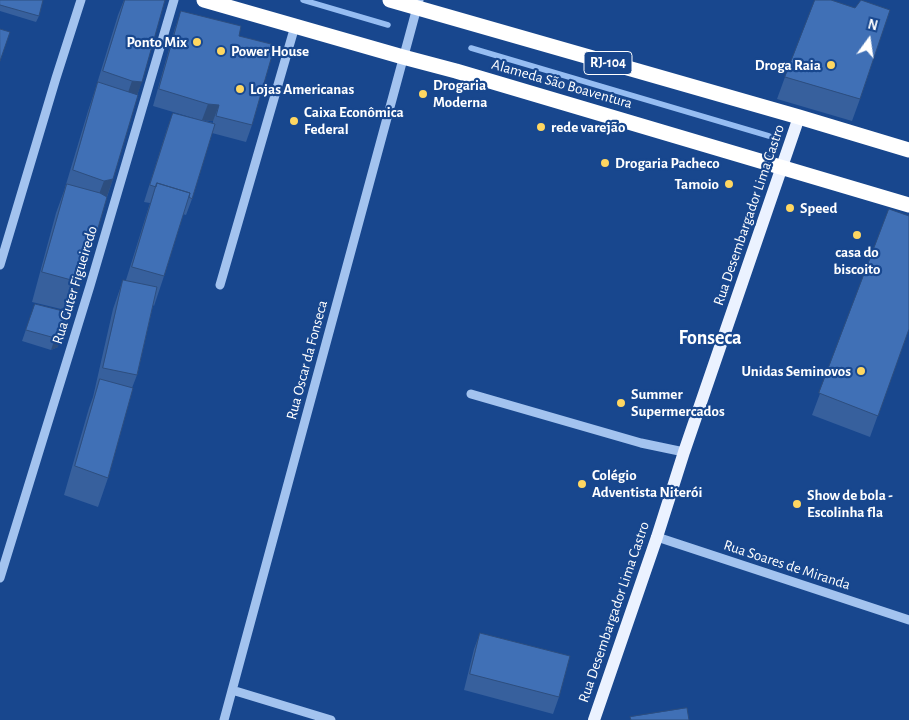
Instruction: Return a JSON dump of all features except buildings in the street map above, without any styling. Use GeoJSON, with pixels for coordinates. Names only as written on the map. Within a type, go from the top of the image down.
{"type":"FeatureCollection","features":[{"type":"Feature","properties":{"kind":"highway","name":"Alameda São Boaventura"},"geometry":{"type":"LineString","coordinates":[[204,0],[456,71],[909,205]]}},
{"type":"Feature","properties":{"kind":"highway","name":"RJ-104"},"geometry":{"type":"LineString","coordinates":[[390,0],[418,4],[909,150]]}},
{"type":"Feature","properties":{"kind":"main road","name":"Rua Desembargador Lima Castro"},"geometry":{"type":"LineString","coordinates":[[594,720],[799,117]]}},
{"type":"Feature","properties":{"kind":"street"},"geometry":{"type":"LineString","coordinates":[[0,265],[81,0]]}},
{"type":"Feature","properties":{"kind":"street","name":"Rua Guter Figueiredo"},"geometry":{"type":"LineString","coordinates":[[0,578],[90,286],[174,0]]}},
{"type":"Feature","properties":{"kind":"street","name":"Rua Oscar da Fonseca"},"geometry":{"type":"LineString","coordinates":[[224,720],[418,4]]}},
{"type":"Feature","properties":{"kind":"street"},"geometry":{"type":"LineString","coordinates":[[220,285],[295,26]]}},
{"type":"Feature","properties":{"kind":"street"},"geometry":{"type":"LineString","coordinates":[[471,394],[641,443],[684,452]]}},
{"type":"Feature","properties":{"kind":"street","name":"Rua Soares de Miranda"},"geometry":{"type":"LineString","coordinates":[[657,537],[909,620]]}},
{"type":"Feature","properties":{"kind":"street"},"geometry":{"type":"LineString","coordinates":[[232,690],[331,720]]}},
{"type":"Feature","properties":{"kind":"waterway"},"geometry":{"type":"LineString","coordinates":[[303,0],[388,25]]}},
{"type":"Feature","properties":{"kind":"waterway"},"geometry":{"type":"LineString","coordinates":[[471,48],[769,136]]}},
{"type":"Feature","properties":{"kind":"place","name":"Ponto Mix"},"geometry":{"type":"Point","coordinates":[197,42]}},
{"type":"Feature","properties":{"kind":"place","name":"Power House"},"geometry":{"type":"Point","coordinates":[221,51]}},
{"type":"Feature","properties":{"kind":"place","name":"Droga Raia"},"geometry":{"type":"Point","coordinates":[831,65]}},
{"type":"Feature","properties":{"kind":"place","name":"Lojas Americanas"},"geometry":{"type":"Point","coordinates":[240,89]}},
{"type":"Feature","properties":{"kind":"place","name":"Drogaria Moderna"},"geometry":{"type":"Point","coordinates":[423,94]}},
{"type":"Feature","properties":{"kind":"place","name":"Caixa Econômica Federal"},"geometry":{"type":"Point","coordinates":[294,121]}},
{"type":"Feature","properties":{"kind":"place","name":"rede varejão"},"geometry":{"type":"Point","coordinates":[541,127]}},
{"type":"Feature","properties":{"kind":"place","name":"Drogaria Pacheco"},"geometry":{"type":"Point","coordinates":[605,163]}},
{"type":"Feature","properties":{"kind":"place","name":"Tamoio"},"geometry":{"type":"Point","coordinates":[729,184]}},
{"type":"Feature","properties":{"kind":"place","name":"Speed"},"geometry":{"type":"Point","coordinates":[790,208]}},
{"type":"Feature","properties":{"kind":"place","name":"casa do biscoito"},"geometry":{"type":"Point","coordinates":[857,235]}},
{"type":"Feature","properties":{"kind":"place","name":"Unidas Seminovos"},"geometry":{"type":"Point","coordinates":[861,371]}},
{"type":"Feature","properties":{"kind":"place","name":"Summer Supermercados"},"geometry":{"type":"Point","coordinates":[621,403]}},
{"type":"Feature","properties":{"kind":"place","name":"Colégio Adventista Niterói"},"geometry":{"type":"Point","coordinates":[582,484]}},
{"type":"Feature","properties":{"kind":"place","name":"Show de bola - Escolinha fla"},"geometry":{"type":"Point","coordinates":[797,504]}},
{"type":"Feature","properties":{"kind":"district","name":"Fonseca"},"geometry":{"type":"Point","coordinates":[710,338]}}]}
